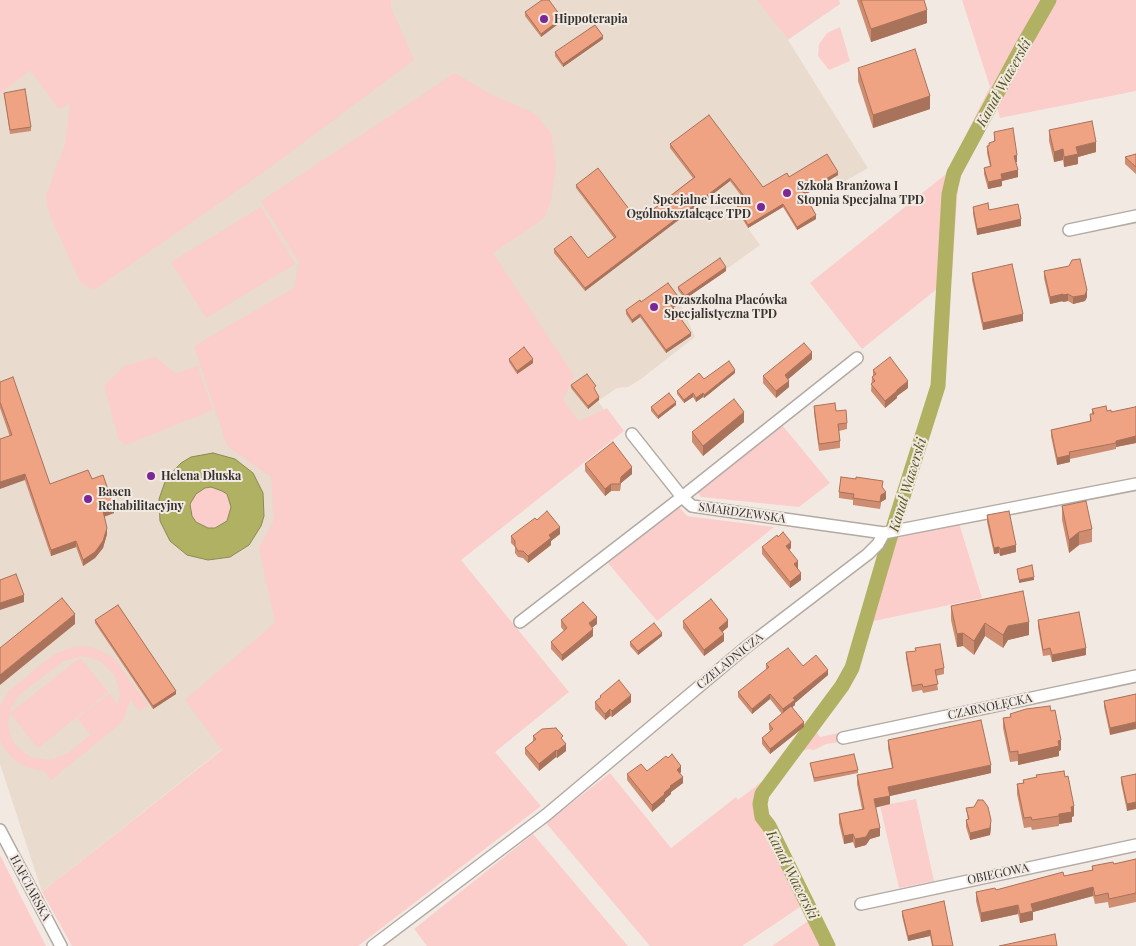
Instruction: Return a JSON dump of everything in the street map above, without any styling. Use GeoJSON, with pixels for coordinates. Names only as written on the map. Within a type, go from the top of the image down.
{"type":"FeatureCollection","features":[{"type":"Feature","properties":{"kind":"street"},"geometry":{"type":"LineString","coordinates":[[1069,230],[1136,216]]}},
{"type":"Feature","properties":{"kind":"street"},"geometry":{"type":"LineString","coordinates":[[520,622],[682,497],[857,358]]}},
{"type":"Feature","properties":{"kind":"street","name":"SMARDZEWSKA"},"geometry":{"type":"LineString","coordinates":[[632,434],[682,497],[692,506],[891,531]]}},
{"type":"Feature","properties":{"kind":"street"},"geometry":{"type":"LineString","coordinates":[[891,531],[1136,484]]}},
{"type":"Feature","properties":{"kind":"street","name":"CZELADNICZA"},"geometry":{"type":"LineString","coordinates":[[373,946],[546,815],[745,648],[868,554],[891,531]]}},
{"type":"Feature","properties":{"kind":"street","name":"CZARNOŁĘCKA"},"geometry":{"type":"LineString","coordinates":[[843,738],[1136,676]]}},
{"type":"Feature","properties":{"kind":"street","name":"HAFCIARSKA"},"geometry":{"type":"LineString","coordinates":[[0,830],[61,946]]}},
{"type":"Feature","properties":{"kind":"street","name":"OBIEGOWA"},"geometry":{"type":"LineString","coordinates":[[861,904],[1136,845]]}},
{"type":"Feature","properties":{"kind":"shaded area"},"geometry":{"type":"Polygon","coordinates":[[[0,0],[391,0],[391,7],[414,60],[261,174],[94,290],[80,282],[48,211],[46,195],[65,145],[70,103],[59,109],[30,70],[0,94],[0,0]]]}},
{"type":"Feature","properties":{"kind":"shaded area"},"geometry":{"type":"Polygon","coordinates":[[[115,0],[839,0],[840,4],[788,40],[868,168],[840,184],[835,177],[800,198],[816,219],[797,230],[790,218],[793,216],[786,205],[748,228],[760,245],[680,303],[695,337],[641,379],[628,387],[617,388],[598,401],[621,433],[42,892],[0,764],[0,94],[115,0]]]}},
{"type":"Feature","properties":{"kind":"shaded area"},"geometry":{"type":"Polygon","coordinates":[[[757,0],[839,0],[840,4],[788,39],[757,0]]]}},
{"type":"Feature","properties":{"kind":"shaded area"},"geometry":{"type":"Polygon","coordinates":[[[962,0],[1136,0],[1136,91],[1000,118],[996,104],[973,142],[958,185],[952,277],[862,349],[810,283],[946,174],[990,87],[962,0]]]}},
{"type":"Feature","properties":{"kind":"shaded area"},"geometry":{"type":"Polygon","coordinates":[[[840,27],[850,61],[829,70],[818,56],[819,44],[827,33],[840,27]]]}},
{"type":"Feature","properties":{"kind":"shaded area"},"geometry":{"type":"Polygon","coordinates":[[[455,73],[490,94],[534,113],[551,133],[556,166],[551,200],[544,218],[493,253],[574,376],[563,400],[579,421],[607,408],[624,431],[461,560],[569,692],[495,752],[541,806],[358,946],[72,946],[42,892],[222,750],[185,700],[275,623],[259,548],[274,520],[271,477],[227,446],[194,346],[294,288],[299,262],[261,201],[455,73]]]}},
{"type":"Feature","properties":{"kind":"shaded area"},"geometry":{"type":"Polygon","coordinates":[[[261,207],[295,264],[206,318],[171,262],[261,207]]]}},
{"type":"Feature","properties":{"kind":"shaded area"},"geometry":{"type":"Polygon","coordinates":[[[951,289],[943,392],[902,522],[890,521],[933,381],[938,299],[951,289]]]}},
{"type":"Feature","properties":{"kind":"shaded area"},"geometry":{"type":"Polygon","coordinates":[[[155,357],[176,373],[197,366],[213,410],[126,445],[119,440],[104,386],[124,366],[155,357]]]}},
{"type":"Feature","properties":{"kind":"shaded area"},"geometry":{"type":"Polygon","coordinates":[[[782,425],[830,483],[799,507],[701,497],[697,492],[782,425]]]}},
{"type":"Feature","properties":{"kind":"shaded area"},"geometry":{"type":"Polygon","coordinates":[[[213,453],[235,459],[253,473],[263,493],[264,516],[261,526],[249,545],[230,557],[208,560],[187,555],[170,541],[160,521],[159,499],[166,479],[181,463],[191,457],[213,453]],[[211,487],[205,488],[196,494],[190,504],[192,516],[196,522],[208,528],[215,528],[227,521],[231,507],[227,494],[211,487]]]}},
{"type":"Feature","properties":{"kind":"shaded area"},"geometry":{"type":"Polygon","coordinates":[[[211,487],[226,493],[232,508],[226,523],[211,529],[196,523],[190,508],[196,493],[211,487]]]}},
{"type":"Feature","properties":{"kind":"shaded area"},"geometry":{"type":"Polygon","coordinates":[[[679,507],[687,516],[774,527],[657,621],[608,563],[679,507]]]}},
{"type":"Feature","properties":{"kind":"shaded area"},"geometry":{"type":"Polygon","coordinates":[[[959,523],[982,598],[874,621],[847,690],[816,731],[820,737],[838,733],[840,742],[826,744],[814,750],[808,749],[797,754],[765,801],[765,809],[771,823],[816,905],[806,910],[803,905],[742,946],[650,946],[546,823],[610,773],[671,848],[736,797],[738,800],[773,773],[842,675],[847,666],[881,556],[895,546],[898,536],[959,523]]]}},
{"type":"Feature","properties":{"kind":"shaded area"},"geometry":{"type":"Polygon","coordinates":[[[73,647],[95,648],[113,657],[148,705],[139,711],[130,699],[125,716],[119,725],[51,780],[44,771],[29,768],[15,761],[3,747],[0,739],[0,706],[9,691],[53,655],[73,647]],[[82,656],[64,661],[20,694],[11,708],[8,724],[12,740],[17,747],[32,758],[50,760],[68,753],[111,718],[90,734],[77,718],[109,694],[118,705],[120,692],[114,674],[100,661],[82,656]]]}},
{"type":"Feature","properties":{"kind":"shaded area"},"geometry":{"type":"Polygon","coordinates":[[[80,658],[108,692],[38,748],[10,713],[80,658]]]}},
{"type":"Feature","properties":{"kind":"shaded area"},"geometry":{"type":"Polygon","coordinates":[[[916,799],[934,881],[899,888],[880,806],[916,799]]]}},
{"type":"Feature","properties":{"kind":"shaded area"},"geometry":{"type":"Polygon","coordinates":[[[533,834],[628,946],[427,946],[414,929],[533,834]]]}},
{"type":"Feature","properties":{"kind":"shaded area"},"geometry":{"type":"Polygon","coordinates":[[[0,855],[26,907],[46,946],[0,946],[0,855]]]}},
{"type":"Feature","properties":{"kind":"shaded area"},"geometry":{"type":"Polygon","coordinates":[[[820,914],[835,946],[772,946],[811,919],[820,914]]]}},
{"type":"Feature","properties":{"kind":"building","name":"Hippoterapia"},"geometry":{"type":"Polygon","coordinates":[[[542,0],[549,0],[562,18],[541,34],[525,12],[542,0]]]}},
{"type":"Feature","properties":{"kind":"building"},"geometry":{"type":"Polygon","coordinates":[[[861,0],[924,0],[927,10],[871,29],[861,0]]]}},
{"type":"Feature","properties":{"kind":"building"},"geometry":{"type":"Polygon","coordinates":[[[595,25],[603,36],[563,64],[555,52],[595,25]]]}},
{"type":"Feature","properties":{"kind":"building"},"geometry":{"type":"Polygon","coordinates":[[[915,49],[930,96],[873,115],[858,68],[915,49]]]}},
{"type":"Feature","properties":{"kind":"building"},"geometry":{"type":"Polygon","coordinates":[[[25,89],[31,127],[10,130],[4,93],[25,89]]]}},
{"type":"Feature","properties":{"kind":"building"},"geometry":{"type":"Polygon","coordinates":[[[709,115],[763,187],[787,173],[789,177],[827,154],[838,172],[803,192],[816,215],[797,227],[783,204],[748,225],[737,207],[748,201],[730,178],[585,288],[554,249],[571,236],[588,258],[616,237],[576,185],[598,168],[638,221],[695,177],[670,144],[709,115]]]}},
{"type":"Feature","properties":{"kind":"building"},"geometry":{"type":"Polygon","coordinates":[[[1092,121],[1096,142],[1076,147],[1078,154],[1064,157],[1063,149],[1054,152],[1049,130],[1092,121]]]}},
{"type":"Feature","properties":{"kind":"building"},"geometry":{"type":"Polygon","coordinates":[[[1013,128],[1017,155],[1014,156],[1018,170],[1001,174],[1002,179],[988,182],[984,168],[991,166],[987,146],[995,141],[994,132],[1013,128]]]}},
{"type":"Feature","properties":{"kind":"building"},"geometry":{"type":"Polygon","coordinates":[[[1136,154],[1136,167],[1125,157],[1136,154]]]}},
{"type":"Feature","properties":{"kind":"building"},"geometry":{"type":"Polygon","coordinates":[[[988,203],[989,210],[1018,204],[1021,219],[977,229],[973,207],[988,203]]]}},
{"type":"Feature","properties":{"kind":"building"},"geometry":{"type":"Polygon","coordinates":[[[720,258],[726,267],[685,296],[678,287],[720,258]]]}},
{"type":"Feature","properties":{"kind":"building"},"geometry":{"type":"Polygon","coordinates":[[[1080,259],[1087,290],[1085,295],[1073,297],[1063,294],[1050,297],[1044,271],[1069,266],[1072,260],[1080,259]]]}},
{"type":"Feature","properties":{"kind":"building"},"geometry":{"type":"Polygon","coordinates":[[[1012,264],[1023,314],[983,323],[972,273],[1012,264]]]}},
{"type":"Feature","properties":{"kind":"building","name":"Pozaszkolna Placówka Specjalistyczna TPD"},"geometry":{"type":"Polygon","coordinates":[[[668,283],[680,299],[671,305],[691,333],[666,350],[640,314],[632,320],[626,310],[668,283]]]}},
{"type":"Feature","properties":{"kind":"building"},"geometry":{"type":"Polygon","coordinates":[[[804,343],[812,352],[785,375],[789,381],[776,391],[763,376],[804,343]]]}},
{"type":"Feature","properties":{"kind":"building"},"geometry":{"type":"Polygon","coordinates":[[[524,347],[533,359],[517,371],[509,359],[524,347]]]}},
{"type":"Feature","properties":{"kind":"building"},"geometry":{"type":"Polygon","coordinates":[[[890,357],[908,381],[885,401],[871,384],[875,381],[872,377],[876,374],[873,370],[890,357]]]}},
{"type":"Feature","properties":{"kind":"building"},"geometry":{"type":"Polygon","coordinates":[[[729,361],[735,370],[704,395],[703,393],[696,398],[693,393],[684,400],[677,391],[699,373],[704,379],[729,361]]]}},
{"type":"Feature","properties":{"kind":"building"},"geometry":{"type":"Polygon","coordinates":[[[587,374],[596,386],[594,388],[599,397],[588,406],[571,385],[587,374]]]}},
{"type":"Feature","properties":{"kind":"building"},"geometry":{"type":"Polygon","coordinates":[[[13,377],[50,484],[88,470],[92,479],[103,475],[114,507],[103,511],[107,528],[103,541],[95,552],[83,560],[76,541],[51,550],[25,474],[0,482],[0,439],[12,435],[0,402],[0,382],[13,377]]]}},
{"type":"Feature","properties":{"kind":"building"},"geometry":{"type":"Polygon","coordinates":[[[669,393],[676,402],[658,416],[651,407],[669,393]]]}},
{"type":"Feature","properties":{"kind":"building"},"geometry":{"type":"Polygon","coordinates":[[[734,399],[744,412],[703,446],[692,432],[734,399]]]}},
{"type":"Feature","properties":{"kind":"building"},"geometry":{"type":"Polygon","coordinates":[[[835,403],[836,411],[846,410],[847,423],[838,424],[840,441],[819,444],[814,406],[835,403]]]}},
{"type":"Feature","properties":{"kind":"building"},"geometry":{"type":"Polygon","coordinates":[[[1106,406],[1107,411],[1111,410],[1111,412],[1136,406],[1136,436],[1116,441],[1116,443],[1069,452],[1070,455],[1057,458],[1051,430],[1091,421],[1090,414],[1094,414],[1092,409],[1106,406]]]}},
{"type":"Feature","properties":{"kind":"building"},"geometry":{"type":"Polygon","coordinates":[[[613,442],[632,467],[621,477],[620,484],[611,484],[605,489],[585,464],[613,442]]]}},
{"type":"Feature","properties":{"kind":"building"},"geometry":{"type":"Polygon","coordinates":[[[841,477],[883,481],[882,487],[886,492],[881,495],[880,502],[853,498],[854,494],[839,492],[841,477]]]}},
{"type":"Feature","properties":{"kind":"building"},"geometry":{"type":"Polygon","coordinates":[[[1086,501],[1092,529],[1079,532],[1069,540],[1062,506],[1086,501]]]}},
{"type":"Feature","properties":{"kind":"building"},"geometry":{"type":"Polygon","coordinates":[[[547,511],[560,527],[549,535],[551,538],[528,556],[523,551],[518,551],[515,541],[511,536],[535,518],[537,520],[547,511]]]}},
{"type":"Feature","properties":{"kind":"building"},"geometry":{"type":"Polygon","coordinates":[[[1009,511],[1016,545],[1000,549],[999,547],[994,548],[987,515],[1009,511]]]}},
{"type":"Feature","properties":{"kind":"building"},"geometry":{"type":"Polygon","coordinates":[[[783,532],[791,542],[786,546],[798,561],[794,564],[801,573],[790,582],[762,547],[783,532]]]}},
{"type":"Feature","properties":{"kind":"building"},"geometry":{"type":"Polygon","coordinates":[[[1032,565],[1034,577],[1019,580],[1017,569],[1032,565]]]}},
{"type":"Feature","properties":{"kind":"building"},"geometry":{"type":"Polygon","coordinates":[[[16,574],[24,595],[0,603],[0,580],[16,574]]]}},
{"type":"Feature","properties":{"kind":"building"},"geometry":{"type":"Polygon","coordinates":[[[1023,591],[1029,622],[1008,626],[1003,635],[985,623],[974,641],[963,633],[957,634],[951,606],[1023,591]]]}},
{"type":"Feature","properties":{"kind":"building"},"geometry":{"type":"Polygon","coordinates":[[[62,598],[75,614],[0,675],[0,648],[62,598]]]}},
{"type":"Feature","properties":{"kind":"building"},"geometry":{"type":"Polygon","coordinates":[[[711,599],[728,620],[719,628],[724,634],[704,650],[683,621],[711,599]]]}},
{"type":"Feature","properties":{"kind":"building"},"geometry":{"type":"Polygon","coordinates":[[[583,602],[597,617],[589,623],[593,629],[562,655],[551,642],[567,628],[561,620],[583,602]]]}},
{"type":"Feature","properties":{"kind":"building"},"geometry":{"type":"Polygon","coordinates":[[[118,605],[176,691],[153,706],[95,620],[118,605]]]}},
{"type":"Feature","properties":{"kind":"building"},"geometry":{"type":"Polygon","coordinates":[[[1079,612],[1086,648],[1052,655],[1050,648],[1043,650],[1038,620],[1079,612]]]}},
{"type":"Feature","properties":{"kind":"building"},"geometry":{"type":"Polygon","coordinates":[[[654,623],[662,633],[638,651],[630,642],[654,623]]]}},
{"type":"Feature","properties":{"kind":"building"},"geometry":{"type":"Polygon","coordinates":[[[940,644],[944,668],[935,670],[938,684],[923,687],[922,684],[912,686],[906,652],[916,651],[915,648],[940,644]]]}},
{"type":"Feature","properties":{"kind":"building"},"geometry":{"type":"Polygon","coordinates":[[[788,648],[803,666],[816,655],[828,670],[793,698],[795,700],[783,709],[770,694],[752,709],[738,692],[769,667],[766,664],[788,648]]]}},
{"type":"Feature","properties":{"kind":"building"},"geometry":{"type":"Polygon","coordinates":[[[619,680],[631,695],[612,711],[610,709],[605,714],[595,702],[619,680]]]}},
{"type":"Feature","properties":{"kind":"building"},"geometry":{"type":"Polygon","coordinates":[[[1136,694],[1136,722],[1110,728],[1104,701],[1136,694]]]}},
{"type":"Feature","properties":{"kind":"building"},"geometry":{"type":"Polygon","coordinates":[[[791,706],[804,722],[770,749],[762,738],[773,729],[769,724],[791,706]]]}},
{"type":"Feature","properties":{"kind":"building"},"geometry":{"type":"Polygon","coordinates":[[[1050,706],[1051,711],[1055,710],[1061,740],[1058,741],[1059,746],[1018,755],[1018,751],[1010,752],[1003,718],[1011,717],[1010,714],[1026,709],[1050,706]]]}},
{"type":"Feature","properties":{"kind":"building"},"geometry":{"type":"Polygon","coordinates":[[[981,720],[991,765],[888,787],[890,796],[874,799],[880,828],[870,830],[866,837],[855,839],[853,834],[844,836],[839,814],[864,809],[857,775],[893,768],[888,740],[981,720]]]}},
{"type":"Feature","properties":{"kind":"building"},"geometry":{"type":"Polygon","coordinates":[[[556,728],[563,736],[561,738],[566,744],[539,764],[525,748],[536,739],[533,736],[542,729],[556,728]]]}},
{"type":"Feature","properties":{"kind":"building"},"geometry":{"type":"Polygon","coordinates":[[[672,754],[681,766],[677,770],[683,777],[670,786],[665,794],[652,805],[627,774],[641,764],[647,771],[666,756],[668,758],[672,754]]]}},
{"type":"Feature","properties":{"kind":"building"},"geometry":{"type":"Polygon","coordinates":[[[854,754],[858,770],[814,778],[810,763],[854,754]]]}},
{"type":"Feature","properties":{"kind":"building"},"geometry":{"type":"Polygon","coordinates":[[[1064,771],[1065,777],[1068,776],[1074,806],[1071,807],[1072,812],[1032,820],[1031,817],[1024,818],[1017,784],[1024,783],[1023,780],[1037,777],[1036,775],[1064,771]]]}},
{"type":"Feature","properties":{"kind":"building"},"geometry":{"type":"Polygon","coordinates":[[[1136,774],[1136,802],[1127,804],[1121,777],[1136,774]]]}},
{"type":"Feature","properties":{"kind":"building"},"geometry":{"type":"Polygon","coordinates":[[[978,800],[983,800],[988,807],[991,820],[990,828],[970,833],[966,820],[969,819],[966,808],[974,807],[978,800]]]}},
{"type":"Feature","properties":{"kind":"building"},"geometry":{"type":"Polygon","coordinates":[[[1136,859],[1136,893],[1109,899],[1108,893],[1095,896],[1093,887],[1031,904],[1033,911],[1020,914],[1018,905],[981,913],[976,892],[995,888],[996,890],[1063,872],[1064,876],[1093,870],[1092,866],[1136,859]]]}},
{"type":"Feature","properties":{"kind":"building"},"geometry":{"type":"Polygon","coordinates":[[[944,901],[953,946],[933,946],[930,930],[908,936],[902,911],[944,901]]]}},
{"type":"Feature","properties":{"kind":"building"},"geometry":{"type":"Polygon","coordinates":[[[1055,934],[1057,946],[999,946],[1055,934]]]}},
{"type":"Feature","properties":{"kind":"waterway","name":"Kanał Wawerski"},"geometry":{"type":"LineString","coordinates":[[828,946],[769,826],[762,817],[760,804],[762,794],[842,686],[852,668],[889,541],[938,386],[949,194],[954,173],[1049,0]]}},
{"type":"Feature","properties":{"kind":"place","name":"Hippoterapia"},"geometry":{"type":"Point","coordinates":[544,19]}},
{"type":"Feature","properties":{"kind":"place","name":"Szkoła Branżowa I Stopnia Specjalna TPD"},"geometry":{"type":"Point","coordinates":[787,193]}},
{"type":"Feature","properties":{"kind":"place","name":"Specjalne Liceum Ogólnokształcące TPD"},"geometry":{"type":"Point","coordinates":[761,207]}},
{"type":"Feature","properties":{"kind":"place","name":"Pozaszkolna Placówka Specjalistyczna TPD"},"geometry":{"type":"Point","coordinates":[654,307]}},
{"type":"Feature","properties":{"kind":"place","name":"Helena Dłuska"},"geometry":{"type":"Point","coordinates":[151,476]}},
{"type":"Feature","properties":{"kind":"place","name":"Basen Rehabilitacyjny"},"geometry":{"type":"Point","coordinates":[88,499]}}]}
